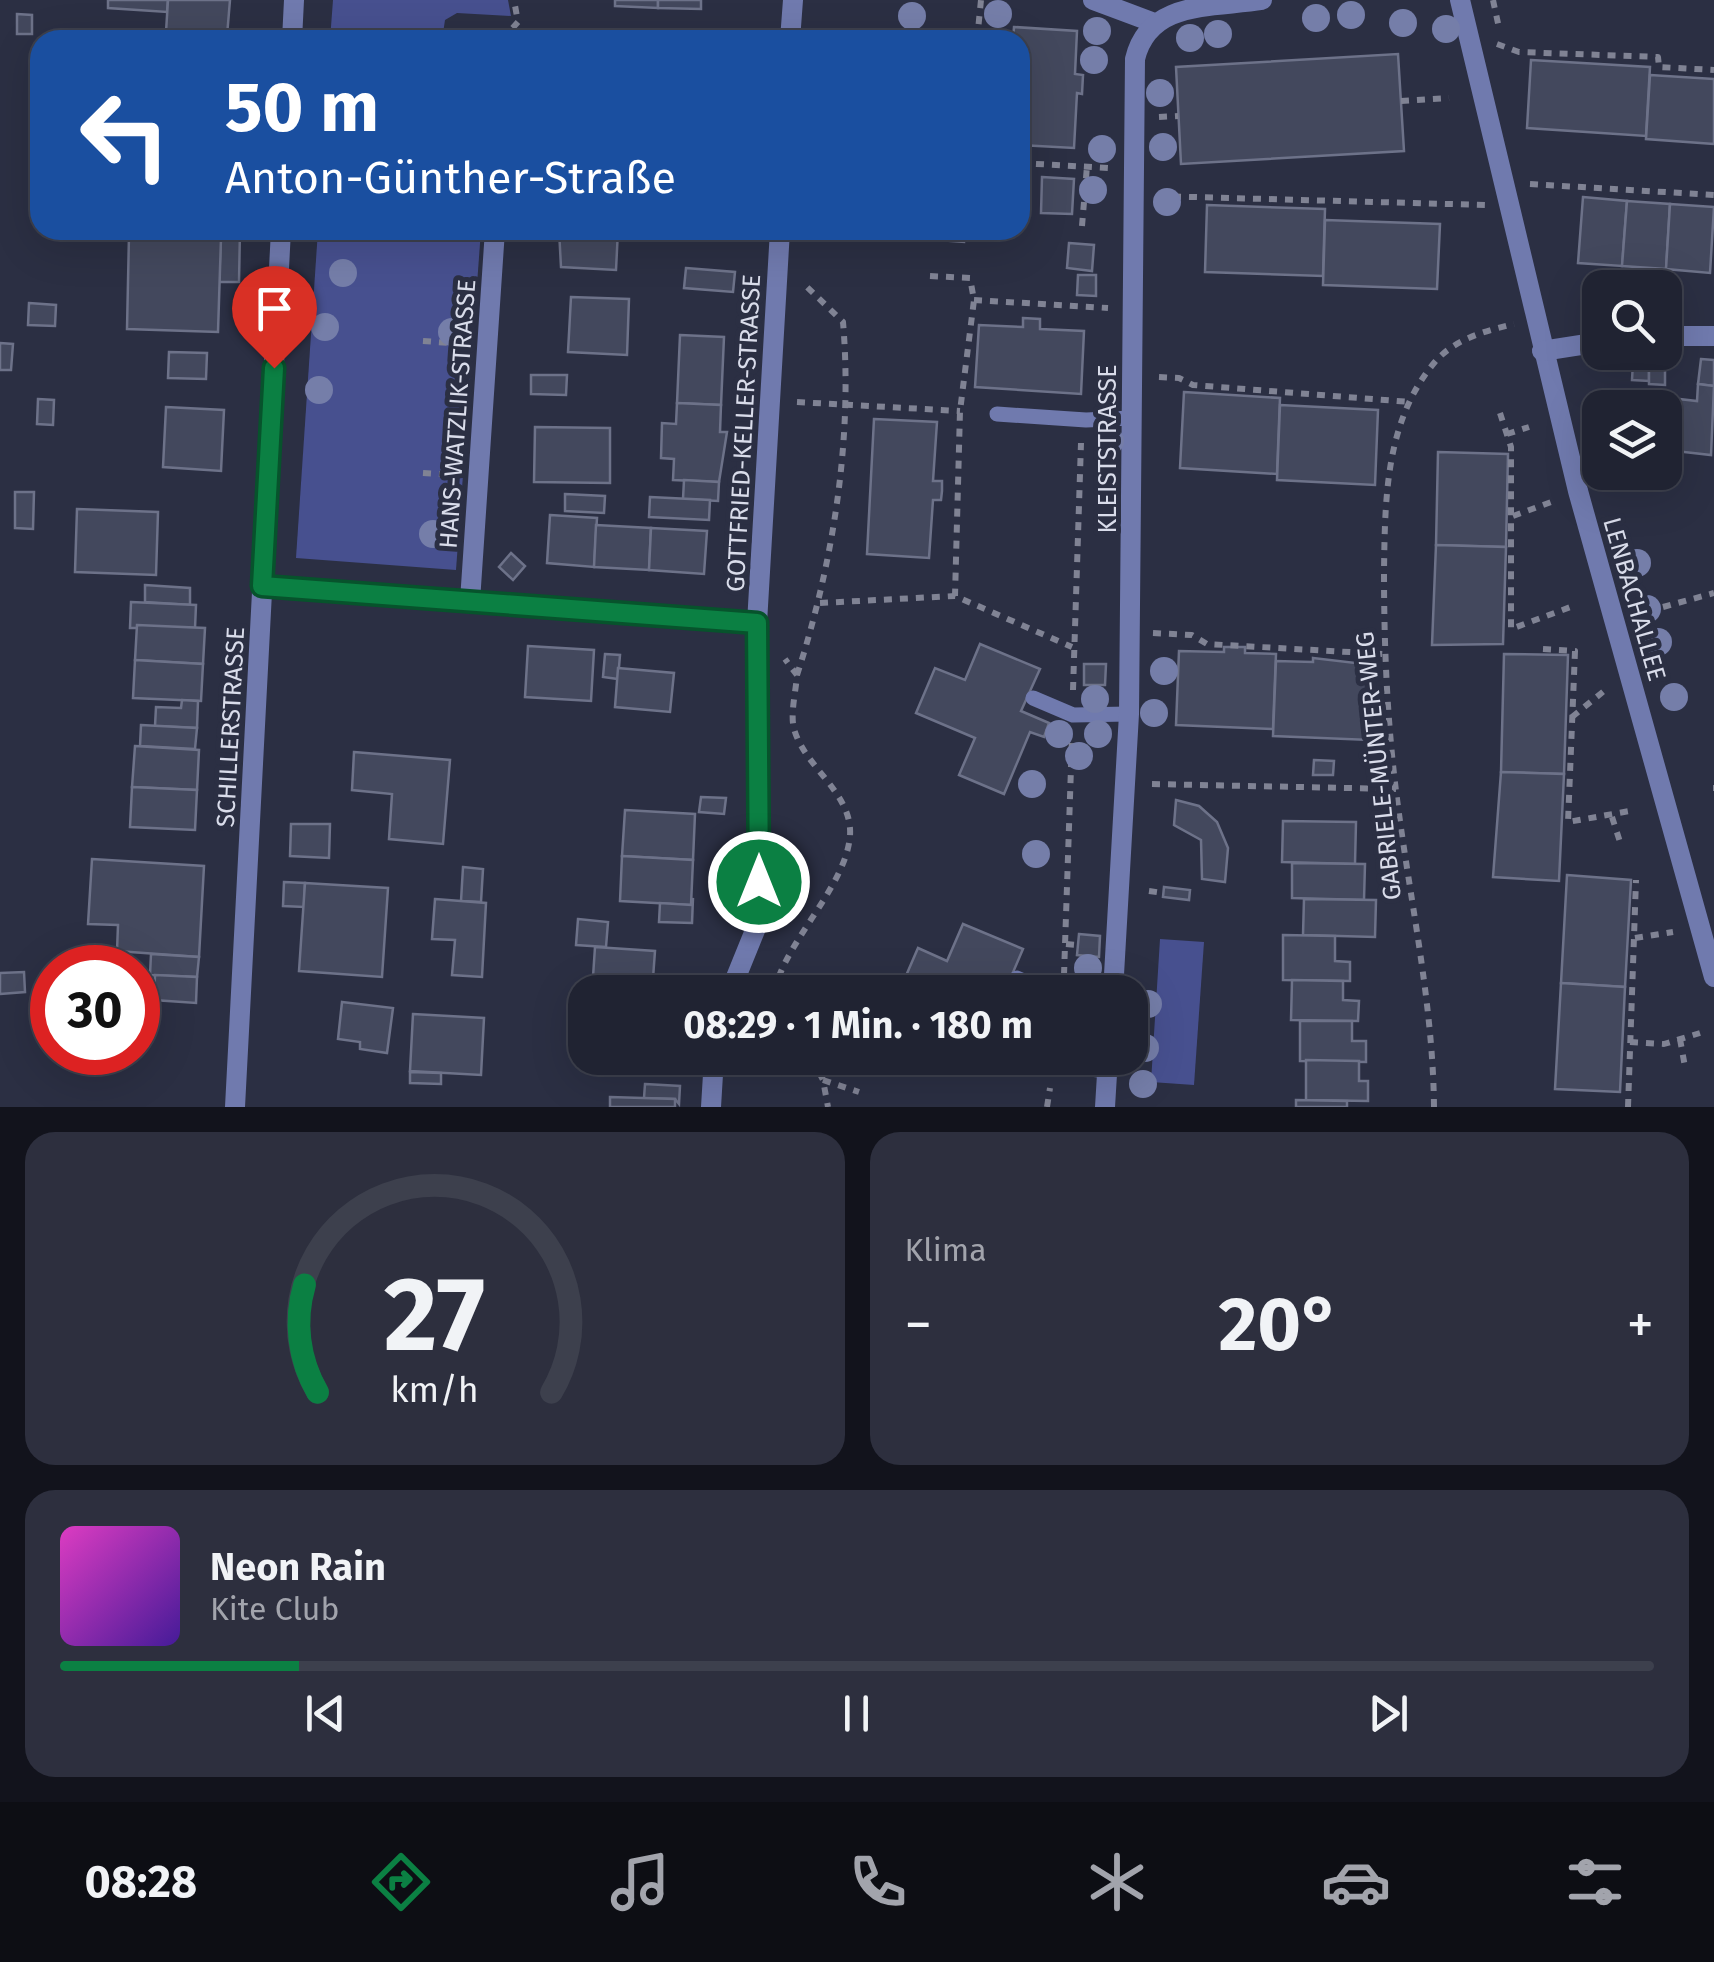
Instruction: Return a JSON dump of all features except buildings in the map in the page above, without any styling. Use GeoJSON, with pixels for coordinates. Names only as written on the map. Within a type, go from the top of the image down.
{"type":"FeatureCollection","features":[{"type":"Feature","properties":{"kind":"street"},"geometry":{"type":"LineString","coordinates":[[292,30],[294,0]]}},
{"type":"Feature","properties":{"kind":"street"},"geometry":{"type":"LineString","coordinates":[[790,30],[792,0]]}},
{"type":"Feature","properties":{"kind":"street"},"geometry":{"type":"LineString","coordinates":[[1093,0],[1152,22],[1171,14],[1262,0]]}},
{"type":"Feature","properties":{"kind":"street","name":"LENBACHALLEE"},"geometry":{"type":"LineString","coordinates":[[1460,0],[1506,206],[1578,491],[1714,977]]}},
{"type":"Feature","properties":{"kind":"street","name":"KLEISTSTRASSE"},"geometry":{"type":"LineString","coordinates":[[1114,975],[1129,714],[1134,59],[1152,22]]}},
{"type":"Feature","properties":{"kind":"street","name":"SCHILLERSTRASSE"},"geometry":{"type":"LineString","coordinates":[[235,1107],[280,240]]}},
{"type":"Feature","properties":{"kind":"street","name":"HANS-WATZLIK-STRASSE"},"geometry":{"type":"LineString","coordinates":[[470,602],[494,240]]}},
{"type":"Feature","properties":{"kind":"street","name":"GOTTFRIED-KELLER-STRASSE"},"geometry":{"type":"LineString","coordinates":[[737,975],[760,918],[757,623],[779,240]]}},
{"type":"Feature","properties":{"kind":"street"},"geometry":{"type":"LineString","coordinates":[[1682,336],[1714,336]]}},
{"type":"Feature","properties":{"kind":"street"},"geometry":{"type":"LineString","coordinates":[[1542,351],[1582,345]]}},
{"type":"Feature","properties":{"kind":"street"},"geometry":{"type":"LineString","coordinates":[[262,586],[757,623]]}},
{"type":"Feature","properties":{"kind":"street"},"geometry":{"type":"LineString","coordinates":[[712,1107],[713,1075]]}},
{"type":"Feature","properties":{"kind":"street"},"geometry":{"type":"LineString","coordinates":[[1105,1107],[1107,1075]]}},
{"type":"Feature","properties":{"kind":"lane"},"geometry":{"type":"LineString","coordinates":[[997,414],[1086,420],[1132,418]]}},
{"type":"Feature","properties":{"kind":"lane"},"geometry":{"type":"LineString","coordinates":[[1033,698],[1073,715],[1129,714]]}},
{"type":"Feature","properties":{"kind":"path"},"geometry":{"type":"LineString","coordinates":[[511,30],[518,22],[514,0]]}},
{"type":"Feature","properties":{"kind":"path"},"geometry":{"type":"LineString","coordinates":[[978,30],[981,0]]}},
{"type":"Feature","properties":{"kind":"path"},"geometry":{"type":"LineString","coordinates":[[1502,45],[1519,52],[1658,57],[1659,67],[1714,70]]}},
{"type":"Feature","properties":{"kind":"path"},"geometry":{"type":"LineString","coordinates":[[1401,101],[1449,98]]}},
{"type":"Feature","properties":{"kind":"path"},"geometry":{"type":"LineString","coordinates":[[1030,163],[1134,169]]}},
{"type":"Feature","properties":{"kind":"path"},"geometry":{"type":"LineString","coordinates":[[1082,226],[1087,166]]}},
{"type":"Feature","properties":{"kind":"path"},"geometry":{"type":"LineString","coordinates":[[1529,184],[1714,195]]}},
{"type":"Feature","properties":{"kind":"path"},"geometry":{"type":"LineString","coordinates":[[1134,196],[1506,206]]}},
{"type":"Feature","properties":{"kind":"path"},"geometry":{"type":"LineString","coordinates":[[778,259],[843,322],[846,405],[820,603],[797,675],[794,727],[814,768],[840,797],[850,832],[844,863],[788,951],[779,975]]}},
{"type":"Feature","properties":{"kind":"path"},"geometry":{"type":"LineString","coordinates":[[930,276],[970,278],[974,300],[960,411],[955,596]]}},
{"type":"Feature","properties":{"kind":"path"},"geometry":{"type":"LineString","coordinates":[[974,300],[1132,309]]}},
{"type":"Feature","properties":{"kind":"path","name":"GABRIELE-MÜNTER-WEG"},"geometry":{"type":"LineString","coordinates":[[1434,1107],[1433,1058],[1396,789],[1384,654],[1385,500],[1393,444],[1410,402],[1434,364],[1456,343],[1535,320]]}},
{"type":"Feature","properties":{"kind":"path"},"geometry":{"type":"LineString","coordinates":[[423,341],[487,345]]}},
{"type":"Feature","properties":{"kind":"path"},"geometry":{"type":"LineString","coordinates":[[1132,376],[1179,378],[1193,386],[1410,402]]}},
{"type":"Feature","properties":{"kind":"path"},"geometry":{"type":"LineString","coordinates":[[770,401],[960,411]]}},
{"type":"Feature","properties":{"kind":"path"},"geometry":{"type":"LineString","coordinates":[[1500,413],[1507,434],[1513,516],[1511,629],[1576,605]]}},
{"type":"Feature","properties":{"kind":"path"},"geometry":{"type":"LineString","coordinates":[[1507,434],[1528,427]]}},
{"type":"Feature","properties":{"kind":"path"},"geometry":{"type":"LineString","coordinates":[[1073,694],[1082,435]]}},
{"type":"Feature","properties":{"kind":"path"},"geometry":{"type":"LineString","coordinates":[[1513,516],[1578,491]]}},
{"type":"Feature","properties":{"kind":"path"},"geometry":{"type":"LineString","coordinates":[[1662,607],[1714,593]]}},
{"type":"Feature","properties":{"kind":"path"},"geometry":{"type":"LineString","coordinates":[[820,603],[955,596],[1072,646]]}},
{"type":"Feature","properties":{"kind":"path"},"geometry":{"type":"LineString","coordinates":[[1130,631],[1192,635],[1207,644],[1384,654]]}},
{"type":"Feature","properties":{"kind":"path"},"geometry":{"type":"LineString","coordinates":[[1542,649],[1579,651],[1568,822],[1635,810]]}},
{"type":"Feature","properties":{"kind":"path"},"geometry":{"type":"LineString","coordinates":[[783,657],[797,675]]}},
{"type":"Feature","properties":{"kind":"path"},"geometry":{"type":"LineString","coordinates":[[1572,717],[1604,691]]}},
{"type":"Feature","properties":{"kind":"path"},"geometry":{"type":"LineString","coordinates":[[1064,975],[1072,731]]}},
{"type":"Feature","properties":{"kind":"path"},"geometry":{"type":"LineString","coordinates":[[1127,784],[1396,789]]}},
{"type":"Feature","properties":{"kind":"path"},"geometry":{"type":"LineString","coordinates":[[1612,817],[1621,845]]}},
{"type":"Feature","properties":{"kind":"path"},"geometry":{"type":"LineString","coordinates":[[1628,1107],[1636,880]]}},
{"type":"Feature","properties":{"kind":"path"},"geometry":{"type":"LineString","coordinates":[[1149,891],[1164,892]]}},
{"type":"Feature","properties":{"kind":"path"},"geometry":{"type":"LineString","coordinates":[[1635,938],[1700,928]]}},
{"type":"Feature","properties":{"kind":"path"},"geometry":{"type":"LineString","coordinates":[[1066,944],[1078,945]]}},
{"type":"Feature","properties":{"kind":"path"},"geometry":{"type":"LineString","coordinates":[[1630,1042],[1664,1044],[1700,1033]]}},
{"type":"Feature","properties":{"kind":"path"},"geometry":{"type":"LineString","coordinates":[[1680,1040],[1685,1067]]}},
{"type":"Feature","properties":{"kind":"path"},"geometry":{"type":"LineString","coordinates":[[821,1075],[828,1107]]}},
{"type":"Feature","properties":{"kind":"path"},"geometry":{"type":"LineString","coordinates":[[824,1080],[859,1092]]}},
{"type":"Feature","properties":{"kind":"shaded area"},"geometry":{"type":"Polygon","coordinates":[[[333,0],[508,0],[511,16],[457,13],[445,20],[444,30],[331,30],[333,0]]]}},
{"type":"Feature","properties":{"kind":"shaded area"},"geometry":{"type":"Polygon","coordinates":[[[317,240],[480,240],[456,570],[296,558],[317,240]]]}},
{"type":"Feature","properties":{"kind":"shaded area"},"geometry":{"type":"Polygon","coordinates":[[[1160,939],[1204,942],[1194,1085],[1151,1082],[1160,939]]]}},
{"type":"Feature","properties":{"kind":"route"},"geometry":{"type":"LineString","coordinates":[[274,368],[262,586],[757,623],[759,882]]}}]}
